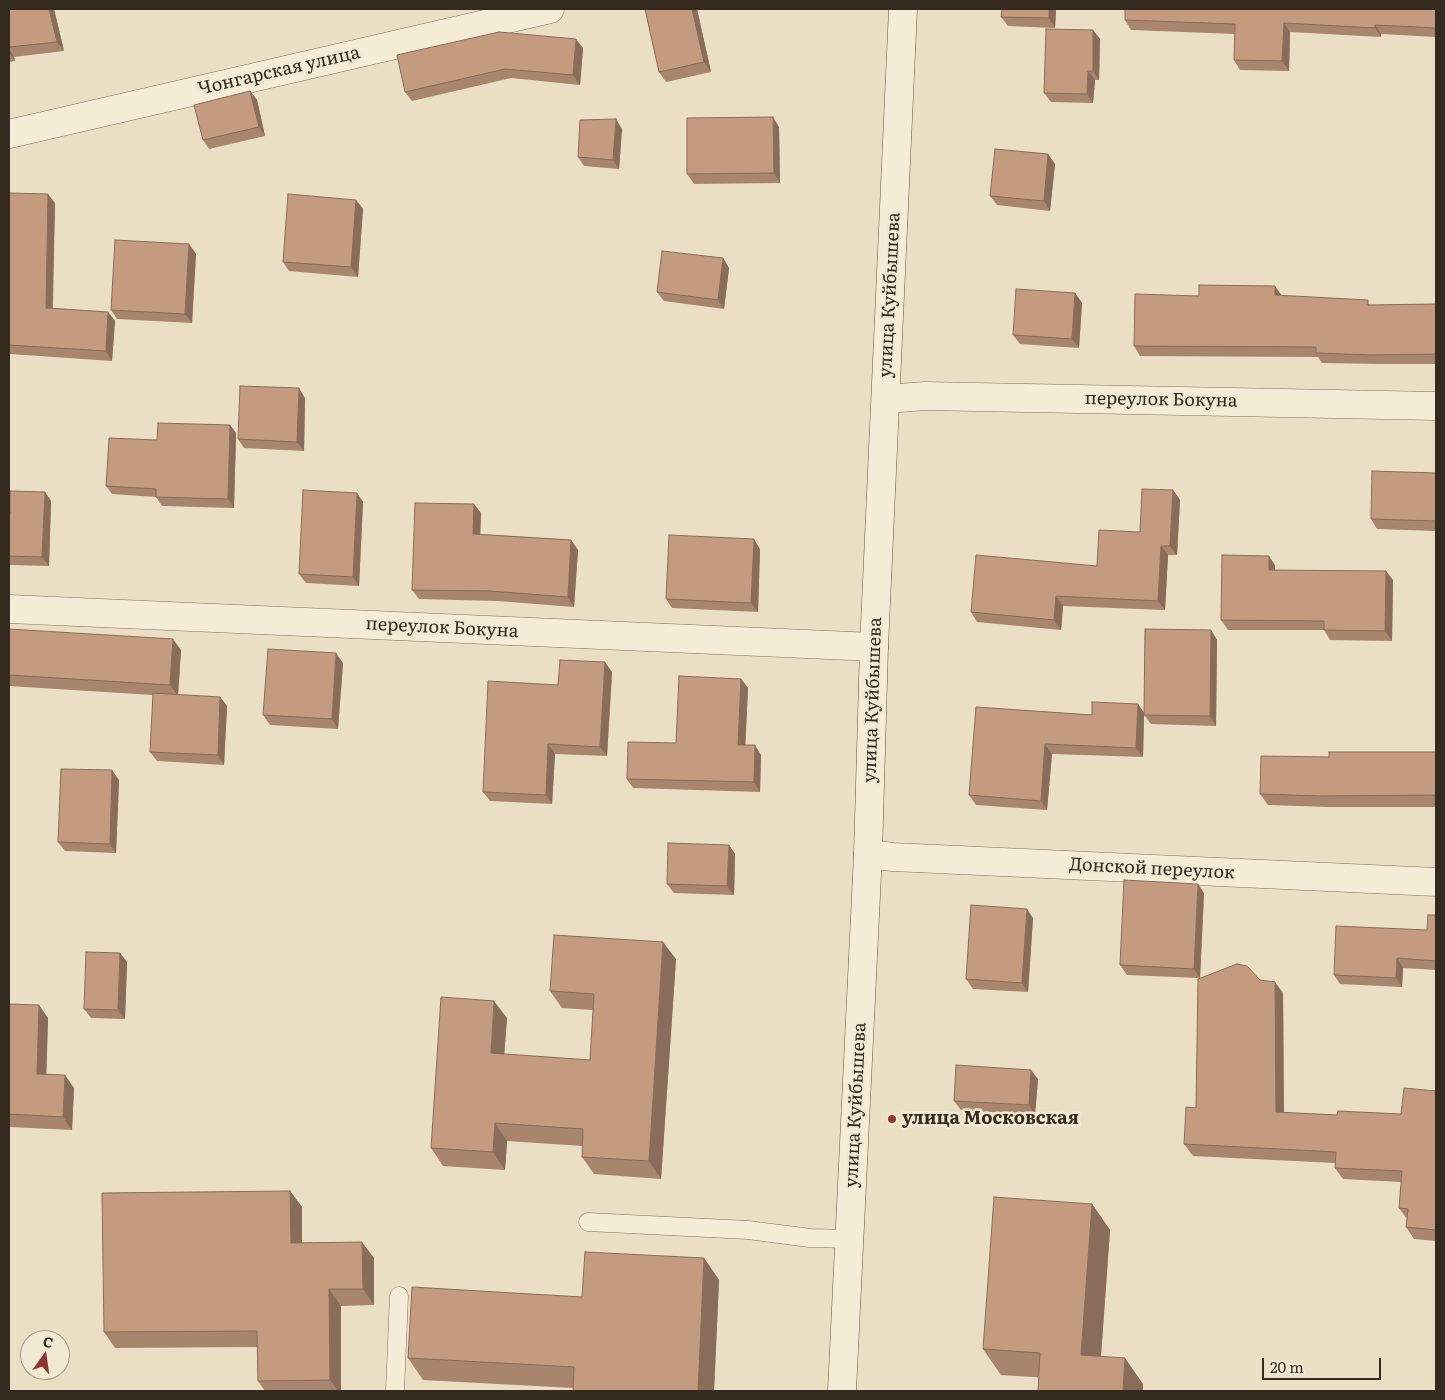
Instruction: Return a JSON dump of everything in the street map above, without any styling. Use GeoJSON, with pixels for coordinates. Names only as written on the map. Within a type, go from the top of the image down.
{"type":"FeatureCollection","features":[{"type":"Feature","properties":{"kind":"street","name":"Чонгарская улица"},"geometry":{"type":"LineString","coordinates":[[9,134],[550,9]]}},
{"type":"Feature","properties":{"kind":"street","name":"улица Куйбышева"},"geometry":{"type":"LineString","coordinates":[[842,1391],[868,854],[874,647],[903,9]]}},
{"type":"Feature","properties":{"kind":"street","name":"переулок Бокуна"},"geometry":{"type":"LineString","coordinates":[[886,399],[925,396],[1436,406]]}},
{"type":"Feature","properties":{"kind":"street","name":"переулок Бокуна"},"geometry":{"type":"LineString","coordinates":[[9,609],[874,647]]}},
{"type":"Feature","properties":{"kind":"street","name":"Донской переулок"},"geometry":{"type":"LineString","coordinates":[[868,854],[893,857],[1436,882]]}},
{"type":"Feature","properties":{"kind":"lane"},"geometry":{"type":"LineString","coordinates":[[588,1222],[748,1230],[810,1238],[850,1239]]}},
{"type":"Feature","properties":{"kind":"lane"},"geometry":{"type":"LineString","coordinates":[[395,1391],[399,1296]]}},
{"type":"Feature","properties":{"kind":"building"},"geometry":{"type":"Polygon","coordinates":[[[9,9],[49,9],[57,42],[9,47],[9,9]]]}},
{"type":"Feature","properties":{"kind":"building"},"geometry":{"type":"Polygon","coordinates":[[[645,9],[692,9],[704,62],[659,72],[645,9]]]}},
{"type":"Feature","properties":{"kind":"building"},"geometry":{"type":"Polygon","coordinates":[[[1002,9],[1049,9],[1049,18],[1001,17],[1002,9]]]}},
{"type":"Feature","properties":{"kind":"building"},"geometry":{"type":"Polygon","coordinates":[[[1125,9],[1436,9],[1436,28],[1375,25],[1375,28],[1284,23],[1282,61],[1234,60],[1235,24],[1125,20],[1125,9]]]}},
{"type":"Feature","properties":{"kind":"building"},"geometry":{"type":"Polygon","coordinates":[[[1046,29],[1093,30],[1093,71],[1088,71],[1087,94],[1044,93],[1046,29]]]}},
{"type":"Feature","properties":{"kind":"building"},"geometry":{"type":"Polygon","coordinates":[[[499,32],[576,39],[573,75],[505,69],[405,92],[397,55],[499,32]]]}},
{"type":"Feature","properties":{"kind":"building"},"geometry":{"type":"Polygon","coordinates":[[[250,91],[259,127],[203,140],[194,105],[250,91]]]}},
{"type":"Feature","properties":{"kind":"building"},"geometry":{"type":"Polygon","coordinates":[[[773,117],[774,173],[687,174],[687,118],[773,117]]]}},
{"type":"Feature","properties":{"kind":"building"},"geometry":{"type":"Polygon","coordinates":[[[616,119],[613,160],[578,157],[580,120],[616,119]]]}},
{"type":"Feature","properties":{"kind":"building"},"geometry":{"type":"Polygon","coordinates":[[[995,149],[1048,154],[1044,201],[990,196],[995,149]]]}},
{"type":"Feature","properties":{"kind":"building"},"geometry":{"type":"Polygon","coordinates":[[[9,193],[48,194],[46,308],[108,312],[106,351],[9,345],[9,193]]]}},
{"type":"Feature","properties":{"kind":"building"},"geometry":{"type":"Polygon","coordinates":[[[288,194],[356,200],[351,267],[283,262],[288,194]]]}},
{"type":"Feature","properties":{"kind":"building"},"geometry":{"type":"Polygon","coordinates":[[[115,240],[189,244],[185,314],[111,310],[115,240]]]}},
{"type":"Feature","properties":{"kind":"building"},"geometry":{"type":"Polygon","coordinates":[[[662,251],[723,258],[718,300],[657,292],[662,251]]]}},
{"type":"Feature","properties":{"kind":"building"},"geometry":{"type":"Polygon","coordinates":[[[1199,285],[1275,286],[1275,295],[1368,300],[1368,305],[1436,304],[1436,354],[1372,355],[1316,353],[1316,347],[1134,346],[1135,294],[1199,296],[1199,285]]]}},
{"type":"Feature","properties":{"kind":"building"},"geometry":{"type":"Polygon","coordinates":[[[1016,289],[1075,293],[1072,339],[1013,335],[1016,289]]]}},
{"type":"Feature","properties":{"kind":"building"},"geometry":{"type":"Polygon","coordinates":[[[240,386],[299,388],[297,442],[238,439],[240,386]]]}},
{"type":"Feature","properties":{"kind":"building"},"geometry":{"type":"Polygon","coordinates":[[[158,423],[230,425],[228,499],[156,497],[156,489],[106,486],[109,438],[157,440],[158,423]]]}},
{"type":"Feature","properties":{"kind":"building"},"geometry":{"type":"Polygon","coordinates":[[[1372,471],[1436,473],[1436,521],[1371,519],[1372,471]]]}},
{"type":"Feature","properties":{"kind":"building"},"geometry":{"type":"Polygon","coordinates":[[[1142,489],[1173,490],[1170,546],[1161,546],[1158,601],[1056,596],[1054,620],[971,612],[976,555],[1097,566],[1099,530],[1140,532],[1142,489]]]}},
{"type":"Feature","properties":{"kind":"building"},"geometry":{"type":"Polygon","coordinates":[[[303,490],[357,493],[353,577],[299,574],[303,490]]]}},
{"type":"Feature","properties":{"kind":"building"},"geometry":{"type":"Polygon","coordinates":[[[10,491],[45,492],[42,557],[9,556],[10,491]]]}},
{"type":"Feature","properties":{"kind":"building"},"geometry":{"type":"Polygon","coordinates":[[[415,503],[474,504],[473,534],[571,540],[568,597],[490,591],[412,590],[415,503]]]}},
{"type":"Feature","properties":{"kind":"building"},"geometry":{"type":"Polygon","coordinates":[[[669,535],[754,539],[751,603],[666,599],[669,535]]]}},
{"type":"Feature","properties":{"kind":"building"},"geometry":{"type":"Polygon","coordinates":[[[1222,555],[1269,556],[1269,570],[1386,571],[1385,631],[1324,630],[1324,621],[1221,620],[1222,555]]]}},
{"type":"Feature","properties":{"kind":"building"},"geometry":{"type":"Polygon","coordinates":[[[9,629],[173,639],[170,685],[9,675],[9,629]]]}},
{"type":"Feature","properties":{"kind":"building"},"geometry":{"type":"Polygon","coordinates":[[[1145,629],[1211,630],[1210,716],[1144,715],[1145,629]]]}},
{"type":"Feature","properties":{"kind":"building"},"geometry":{"type":"Polygon","coordinates":[[[268,649],[336,653],[332,719],[263,715],[268,649]]]}},
{"type":"Feature","properties":{"kind":"building"},"geometry":{"type":"Polygon","coordinates":[[[560,660],[605,662],[600,747],[548,744],[546,795],[483,792],[488,681],[558,685],[560,660]]]}},
{"type":"Feature","properties":{"kind":"building"},"geometry":{"type":"Polygon","coordinates":[[[679,676],[741,679],[738,745],[755,745],[754,782],[627,779],[628,742],[676,743],[679,676]]]}},
{"type":"Feature","properties":{"kind":"building"},"geometry":{"type":"Polygon","coordinates":[[[153,693],[220,697],[218,755],[150,752],[153,693]]]}},
{"type":"Feature","properties":{"kind":"building"},"geometry":{"type":"Polygon","coordinates":[[[1092,702],[1138,704],[1136,748],[1045,744],[1041,801],[969,795],[976,707],[1092,715],[1092,702]]]}},
{"type":"Feature","properties":{"kind":"building"},"geometry":{"type":"Polygon","coordinates":[[[1329,752],[1436,752],[1436,795],[1320,796],[1260,794],[1261,756],[1329,757],[1329,752]]]}},
{"type":"Feature","properties":{"kind":"building"},"geometry":{"type":"Polygon","coordinates":[[[61,769],[112,770],[110,844],[58,842],[61,769]]]}},
{"type":"Feature","properties":{"kind":"building"},"geometry":{"type":"Polygon","coordinates":[[[668,843],[729,845],[727,886],[667,884],[668,843]]]}},
{"type":"Feature","properties":{"kind":"building"},"geometry":{"type":"Polygon","coordinates":[[[1124,880],[1198,884],[1194,969],[1120,965],[1124,880]]]}},
{"type":"Feature","properties":{"kind":"building"},"geometry":{"type":"Polygon","coordinates":[[[971,905],[1027,909],[1022,983],[966,979],[971,905]]]}},
{"type":"Feature","properties":{"kind":"building"},"geometry":{"type":"Polygon","coordinates":[[[1428,915],[1436,915],[1436,961],[1397,958],[1396,978],[1334,975],[1336,926],[1427,930],[1428,915]]]}},
{"type":"Feature","properties":{"kind":"building"},"geometry":{"type":"Polygon","coordinates":[[[554,935],[663,942],[649,1161],[582,1157],[583,1129],[495,1123],[493,1152],[431,1148],[441,997],[494,1001],[491,1053],[590,1060],[594,994],[550,991],[554,935]]]}},
{"type":"Feature","properties":{"kind":"building"},"geometry":{"type":"Polygon","coordinates":[[[86,952],[120,953],[118,1010],[84,1009],[86,952]]]}},
{"type":"Feature","properties":{"kind":"building"},"geometry":{"type":"Polygon","coordinates":[[[1237,964],[1247,966],[1260,980],[1275,982],[1276,1112],[1337,1115],[1338,1111],[1401,1114],[1404,1088],[1436,1091],[1436,1230],[1406,1227],[1408,1209],[1399,1208],[1402,1171],[1335,1168],[1336,1152],[1184,1144],[1186,1107],[1196,1108],[1198,979],[1237,964]]]}},
{"type":"Feature","properties":{"kind":"building"},"geometry":{"type":"Polygon","coordinates":[[[9,1004],[39,1005],[37,1074],[65,1075],[63,1117],[9,1114],[9,1004]]]}},
{"type":"Feature","properties":{"kind":"building"},"geometry":{"type":"Polygon","coordinates":[[[956,1065],[1031,1070],[1029,1105],[954,1101],[956,1065]]]}},
{"type":"Feature","properties":{"kind":"building"},"geometry":{"type":"Polygon","coordinates":[[[290,1191],[291,1243],[362,1242],[363,1289],[329,1289],[330,1380],[258,1381],[257,1331],[104,1332],[102,1193],[290,1191]]]}},
{"type":"Feature","properties":{"kind":"building"},"geometry":{"type":"Polygon","coordinates":[[[994,1197],[1092,1204],[1081,1355],[1125,1358],[1123,1391],[1038,1391],[1040,1353],[983,1349],[994,1197]]]}},
{"type":"Feature","properties":{"kind":"building"},"geometry":{"type":"Polygon","coordinates":[[[585,1252],[704,1258],[698,1391],[573,1391],[574,1367],[408,1358],[412,1287],[582,1297],[585,1252]]]}},
{"type":"Feature","properties":{"kind":"place","name":"улица Московская"},"geometry":{"type":"Point","coordinates":[892,1119]}}]}
